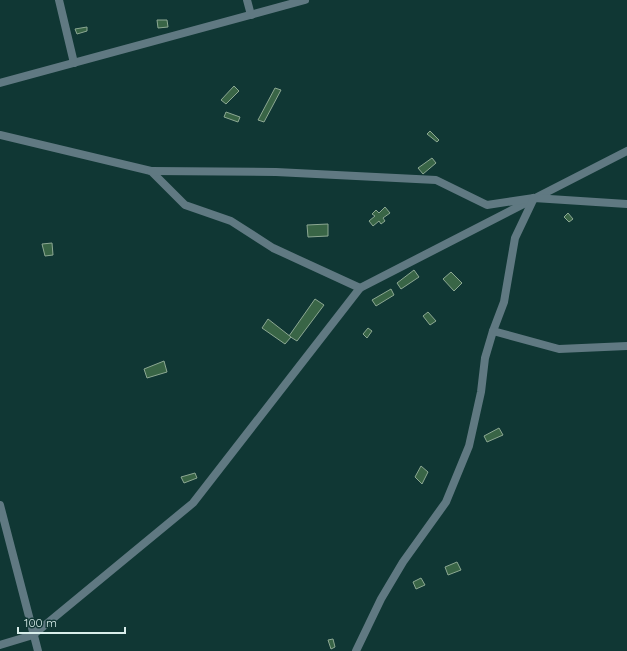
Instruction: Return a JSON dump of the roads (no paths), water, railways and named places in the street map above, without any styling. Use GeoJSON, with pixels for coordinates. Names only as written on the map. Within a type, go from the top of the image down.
{"type":"FeatureCollection","features":[{"type":"Feature","properties":{"kind":"street"},"geometry":{"type":"LineString","coordinates":[[59,0],[74,63]]}},
{"type":"Feature","properties":{"kind":"street"},"geometry":{"type":"LineString","coordinates":[[247,0],[251,15]]}},
{"type":"Feature","properties":{"kind":"street"},"geometry":{"type":"LineString","coordinates":[[0,83],[305,0]]}},
{"type":"Feature","properties":{"kind":"street"},"geometry":{"type":"LineString","coordinates":[[0,136],[151,171],[276,172],[436,180],[487,204],[534,198],[627,204]]}},
{"type":"Feature","properties":{"kind":"street"},"geometry":{"type":"LineString","coordinates":[[0,645],[34,635],[193,503],[360,288],[627,151]]}},
{"type":"Feature","properties":{"kind":"street"},"geometry":{"type":"LineString","coordinates":[[151,171],[185,204],[231,221],[272,248],[360,288]]}},
{"type":"Feature","properties":{"kind":"street"},"geometry":{"type":"LineString","coordinates":[[356,651],[380,599],[403,562],[446,502],[469,446],[481,392],[485,358],[504,302],[514,238],[534,198]]}},
{"type":"Feature","properties":{"kind":"street"},"geometry":{"type":"LineString","coordinates":[[493,331],[559,349],[627,346]]}},
{"type":"Feature","properties":{"kind":"street"},"geometry":{"type":"LineString","coordinates":[[0,506],[38,651]]}}]}
